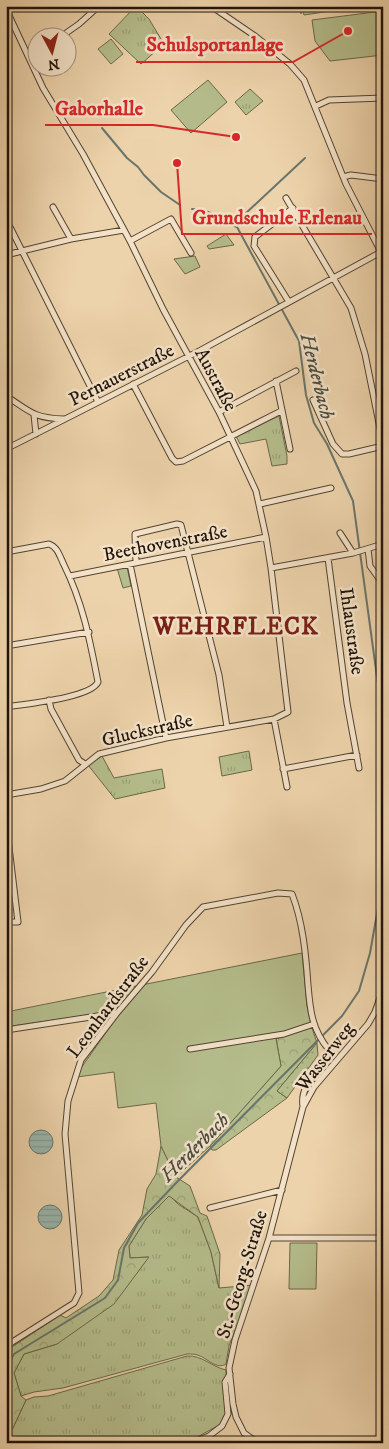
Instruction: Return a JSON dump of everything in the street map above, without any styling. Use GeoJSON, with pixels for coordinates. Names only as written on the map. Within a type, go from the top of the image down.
{"type":"FeatureCollection","features":[{"type":"Feature","properties":{"kind":"street"},"geometry":{"type":"LineString","coordinates":[[73,28],[99,6]]}},
{"type":"Feature","properties":{"kind":"street"},"geometry":{"type":"LineString","coordinates":[[211,6],[255,36],[290,64],[304,80],[343,177],[382,254]]}},
{"type":"Feature","properties":{"kind":"street","name":"Austraße"},"geometry":{"type":"LineString","coordinates":[[6,9],[28,55]]}},
{"type":"Feature","properties":{"kind":"street","name":"Austraße"},"geometry":{"type":"LineString","coordinates":[[38,78],[83,154],[130,241],[188,357],[219,412],[256,491],[271,568],[288,712],[274,719]]}},
{"type":"Feature","properties":{"kind":"street"},"geometry":{"type":"LineString","coordinates":[[316,106],[329,100],[383,98]]}},
{"type":"Feature","properties":{"kind":"street"},"geometry":{"type":"LineString","coordinates":[[343,177],[351,175],[383,179]]}},
{"type":"Feature","properties":{"kind":"street"},"geometry":{"type":"LineString","coordinates":[[286,198],[351,308],[365,354],[383,445],[349,454],[342,454],[333,444],[313,400]]}},
{"type":"Feature","properties":{"kind":"street"},"geometry":{"type":"LineString","coordinates":[[53,206],[71,239]]}},
{"type":"Feature","properties":{"kind":"street"},"geometry":{"type":"LineString","coordinates":[[288,303],[254,246],[254,241],[255,237],[293,208]]}},
{"type":"Feature","properties":{"kind":"street"},"geometry":{"type":"LineString","coordinates":[[6,219],[98,402]]}},
{"type":"Feature","properties":{"kind":"street"},"geometry":{"type":"LineString","coordinates":[[130,241],[171,219],[191,253]]}},
{"type":"Feature","properties":{"kind":"street"},"geometry":{"type":"LineString","coordinates":[[6,255],[71,239],[124,230]]}},
{"type":"Feature","properties":{"kind":"street","name":"Pernauerstraße"},"geometry":{"type":"LineString","coordinates":[[6,449],[188,357],[382,254]]}},
{"type":"Feature","properties":{"kind":"street"},"geometry":{"type":"LineString","coordinates":[[219,412],[296,371]]}},
{"type":"Feature","properties":{"kind":"street"},"geometry":{"type":"LineString","coordinates":[[276,381],[290,448]]}},
{"type":"Feature","properties":{"kind":"street"},"geometry":{"type":"LineString","coordinates":[[133,384],[172,458],[176,462],[183,461],[281,411]]}},
{"type":"Feature","properties":{"kind":"street"},"geometry":{"type":"LineString","coordinates":[[6,396],[34,415],[45,418],[65,419]]}},
{"type":"Feature","properties":{"kind":"street"},"geometry":{"type":"LineString","coordinates":[[34,415],[36,434]]}},
{"type":"Feature","properties":{"kind":"street"},"geometry":{"type":"LineString","coordinates":[[260,504],[331,488]]}},
{"type":"Feature","properties":{"kind":"street"},"geometry":{"type":"LineString","coordinates":[[136,562],[135,534],[177,524],[181,525],[218,675],[227,727]]}},
{"type":"Feature","properties":{"kind":"street"},"geometry":{"type":"LineString","coordinates":[[340,533],[353,553]]}},
{"type":"Feature","properties":{"kind":"street","name":"Beethovenstraße"},"geometry":{"type":"LineString","coordinates":[[70,576],[266,537]]}},
{"type":"Feature","properties":{"kind":"street"},"geometry":{"type":"LineString","coordinates":[[6,552],[49,544],[56,548],[70,576],[83,610],[98,682],[97,686],[84,693],[6,706]]}},
{"type":"Feature","properties":{"kind":"street"},"geometry":{"type":"LineString","coordinates":[[271,568],[353,553],[383,544]]}},
{"type":"Feature","properties":{"kind":"street"},"geometry":{"type":"LineString","coordinates":[[367,549],[370,566],[383,584]]}},
{"type":"Feature","properties":{"kind":"street","name":"Ihlaustraße"},"geometry":{"type":"LineString","coordinates":[[328,558],[347,703],[359,768]]}},
{"type":"Feature","properties":{"kind":"street"},"geometry":{"type":"LineString","coordinates":[[130,564],[166,738]]}},
{"type":"Feature","properties":{"kind":"street"},"geometry":{"type":"LineString","coordinates":[[6,646],[89,632]]}},
{"type":"Feature","properties":{"kind":"street"},"geometry":{"type":"LineString","coordinates":[[49,700],[51,709],[79,760],[85,764]]}},
{"type":"Feature","properties":{"kind":"street"},"geometry":{"type":"LineString","coordinates":[[274,719],[287,787]]}},
{"type":"Feature","properties":{"kind":"street","name":"Gluckstraße"},"geometry":{"type":"LineString","coordinates":[[6,795],[41,789],[65,781],[99,754],[166,738],[274,719]]}},
{"type":"Feature","properties":{"kind":"street"},"geometry":{"type":"LineString","coordinates":[[283,768],[357,755]]}},
{"type":"Feature","properties":{"kind":"street"},"geometry":{"type":"LineString","coordinates":[[6,822],[8,862],[18,922],[6,922]]}},
{"type":"Feature","properties":{"kind":"street","name":"Leonhardstraße"},"geometry":{"type":"LineString","coordinates":[[6,1346],[74,1303],[79,1293],[65,1134],[66,1113],[71,1087],[81,1060],[152,972],[186,924],[203,907],[278,893],[292,894],[297,907],[301,931]]}},
{"type":"Feature","properties":{"kind":"street","name":"Wasserweg"},"geometry":{"type":"LineString","coordinates":[[301,931],[309,1007],[314,1024],[322,1041],[329,1050],[328,1059],[308,1082],[302,1097],[303,1108]]}},
{"type":"Feature","properties":{"kind":"street","name":"Wasserweg"},"geometry":{"type":"LineString","coordinates":[[303,1108],[314,1087],[368,1024],[375,1012],[383,989]]}},
{"type":"Feature","properties":{"kind":"street"},"geometry":{"type":"LineString","coordinates":[[6,1030],[117,1013]]}},
{"type":"Feature","properties":{"kind":"street","name":"Wasserweg"},"geometry":{"type":"LineString","coordinates":[[190,1049],[284,1034],[314,1024]]}},
{"type":"Feature","properties":{"kind":"street","name":"St.-Georg-Straße"},"geometry":{"type":"LineString","coordinates":[[258,1443],[244,1433],[236,1417],[229,1368],[237,1334],[269,1238],[303,1108]]}},
{"type":"Feature","properties":{"kind":"street"},"geometry":{"type":"LineString","coordinates":[[210,1208],[282,1190]]}},
{"type":"Feature","properties":{"kind":"street"},"geometry":{"type":"LineString","coordinates":[[269,1238],[383,1238]]}},
{"type":"Feature","properties":{"kind":"street"},"geometry":{"type":"LineString","coordinates":[[192,1443],[209,1436],[222,1426],[228,1414],[225,1382],[230,1374]]}},
{"type":"Feature","properties":{"kind":"green space"},"geometry":{"type":"Polygon","coordinates":[[[136,6],[149,19],[164,44],[141,64],[109,34],[136,6]]]}},
{"type":"Feature","properties":{"kind":"green space"},"geometry":{"type":"Polygon","coordinates":[[[302,6],[364,6],[304,15],[302,6]]]}},
{"type":"Feature","properties":{"kind":"green space"},"geometry":{"type":"Polygon","coordinates":[[[383,11],[383,55],[330,61],[315,41],[312,20],[383,11]]]}},
{"type":"Feature","properties":{"kind":"green space"},"geometry":{"type":"Polygon","coordinates":[[[111,39],[123,54],[111,64],[98,49],[111,39]]]}},
{"type":"Feature","properties":{"kind":"green space"},"geometry":{"type":"Polygon","coordinates":[[[208,80],[227,102],[191,133],[171,110],[208,80]]]}},
{"type":"Feature","properties":{"kind":"green space"},"geometry":{"type":"Polygon","coordinates":[[[250,89],[263,101],[246,115],[235,102],[250,89]]]}},
{"type":"Feature","properties":{"kind":"green space"},"geometry":{"type":"Polygon","coordinates":[[[226,234],[234,245],[209,249],[207,246],[226,234]]]}},
{"type":"Feature","properties":{"kind":"green space"},"geometry":{"type":"Polygon","coordinates":[[[195,256],[200,267],[185,274],[174,259],[195,256]]]}},
{"type":"Feature","properties":{"kind":"green space"},"geometry":{"type":"Polygon","coordinates":[[[279,416],[287,464],[272,466],[266,439],[240,444],[236,436],[279,416]]]}},
{"type":"Feature","properties":{"kind":"green space"},"geometry":{"type":"Polygon","coordinates":[[[127,567],[131,586],[123,588],[117,568],[127,567]]]}},
{"type":"Feature","properties":{"kind":"green space"},"geometry":{"type":"Polygon","coordinates":[[[249,751],[252,770],[222,776],[219,757],[249,751]]]}},
{"type":"Feature","properties":{"kind":"green space"},"geometry":{"type":"Polygon","coordinates":[[[102,756],[114,778],[162,769],[165,788],[115,799],[88,765],[102,756]]]}},
{"type":"Feature","properties":{"kind":"green space"},"geometry":{"type":"Polygon","coordinates":[[[302,953],[307,1006],[311,1025],[276,1039],[281,1066],[210,1146],[176,1177],[161,1146],[156,1103],[118,1108],[114,1072],[77,1077],[81,1068],[122,1010],[6,1027],[6,1012],[302,953]]]}},
{"type":"Feature","properties":{"kind":"green space"},"geometry":{"type":"Polygon","coordinates":[[[311,1025],[317,1043],[277,1091],[287,1098],[216,1150],[212,1150],[210,1146],[281,1066],[276,1039],[311,1025]]]}},
{"type":"Feature","properties":{"kind":"green space"},"geometry":{"type":"Polygon","coordinates":[[[317,1043],[318,1055],[287,1098],[277,1091],[317,1043]]]}},
{"type":"Feature","properties":{"kind":"green space"},"geometry":{"type":"Polygon","coordinates":[[[161,1146],[176,1177],[190,1186],[200,1213],[207,1216],[220,1254],[219,1288],[211,1252],[198,1217],[169,1196],[146,1219],[129,1246],[130,1258],[149,1257],[114,1304],[57,1344],[24,1354],[14,1373],[21,1396],[26,1400],[12,1430],[6,1435],[6,1355],[12,1347],[60,1315],[66,1318],[99,1296],[113,1280],[119,1250],[142,1215],[147,1189],[156,1174],[161,1146]]]}},
{"type":"Feature","properties":{"kind":"green space"},"geometry":{"type":"Polygon","coordinates":[[[169,1195],[178,1204],[198,1217],[211,1252],[219,1288],[253,1285],[229,1346],[226,1364],[219,1366],[198,1355],[187,1354],[63,1388],[21,1396],[14,1373],[24,1354],[57,1344],[148,1257],[130,1258],[129,1246],[146,1219],[169,1195]]]}},
{"type":"Feature","properties":{"kind":"green space"},"geometry":{"type":"Polygon","coordinates":[[[290,1243],[317,1243],[316,1289],[289,1289],[290,1243]]]}},
{"type":"Feature","properties":{"kind":"green space"},"geometry":{"type":"Polygon","coordinates":[[[187,1356],[197,1357],[226,1370],[227,1414],[223,1423],[186,1443],[6,1443],[6,1435],[12,1430],[26,1400],[34,1397],[48,1396],[187,1356]]]}},
{"type":"Feature","properties":{"kind":"water"},"geometry":{"type":"Polygon","coordinates":[[[41,1130],[50,1133],[53,1142],[50,1151],[41,1154],[32,1151],[29,1142],[32,1133],[41,1130]]]}},
{"type":"Feature","properties":{"kind":"water"},"geometry":{"type":"Polygon","coordinates":[[[50,1205],[59,1208],[62,1217],[59,1226],[50,1229],[41,1226],[38,1217],[41,1208],[50,1205]]]}},
{"type":"Feature","properties":{"kind":"waterway","name":"Herderbach"},"geometry":{"type":"LineString","coordinates":[[299,6],[301,13]]}},
{"type":"Feature","properties":{"kind":"waterway"},"geometry":{"type":"LineString","coordinates":[[102,128],[127,158],[161,192],[180,205]]}},
{"type":"Feature","properties":{"kind":"waterway","name":"Herderbach"},"geometry":{"type":"LineString","coordinates":[[305,158],[245,214],[237,227],[299,341],[306,395],[314,423],[327,444],[353,501],[383,721]]}},
{"type":"Feature","properties":{"kind":"waterway"},"geometry":{"type":"LineString","coordinates":[[192,209],[204,210],[222,222],[237,227]]}},
{"type":"Feature","properties":{"kind":"waterway","name":"Herderbach"},"geometry":{"type":"LineString","coordinates":[[6,1409],[8,1403],[7,1366],[14,1354],[105,1298],[118,1280],[124,1248],[138,1223],[342,1016],[359,991],[370,953],[383,880]]}},
{"type":"Feature","properties":{"kind":"place","name":"Schulsportanlage"},"geometry":{"type":"Point","coordinates":[348,31]}},
{"type":"Feature","properties":{"kind":"place","name":"Gaborhalle"},"geometry":{"type":"Point","coordinates":[236,137]}},
{"type":"Feature","properties":{"kind":"place","name":"Grundschule Erlenau"},"geometry":{"type":"Point","coordinates":[177,163]}},
{"type":"Feature","properties":{"kind":"district","name":"WEHRFLECK"},"geometry":{"type":"Point","coordinates":[236,626]}}]}
